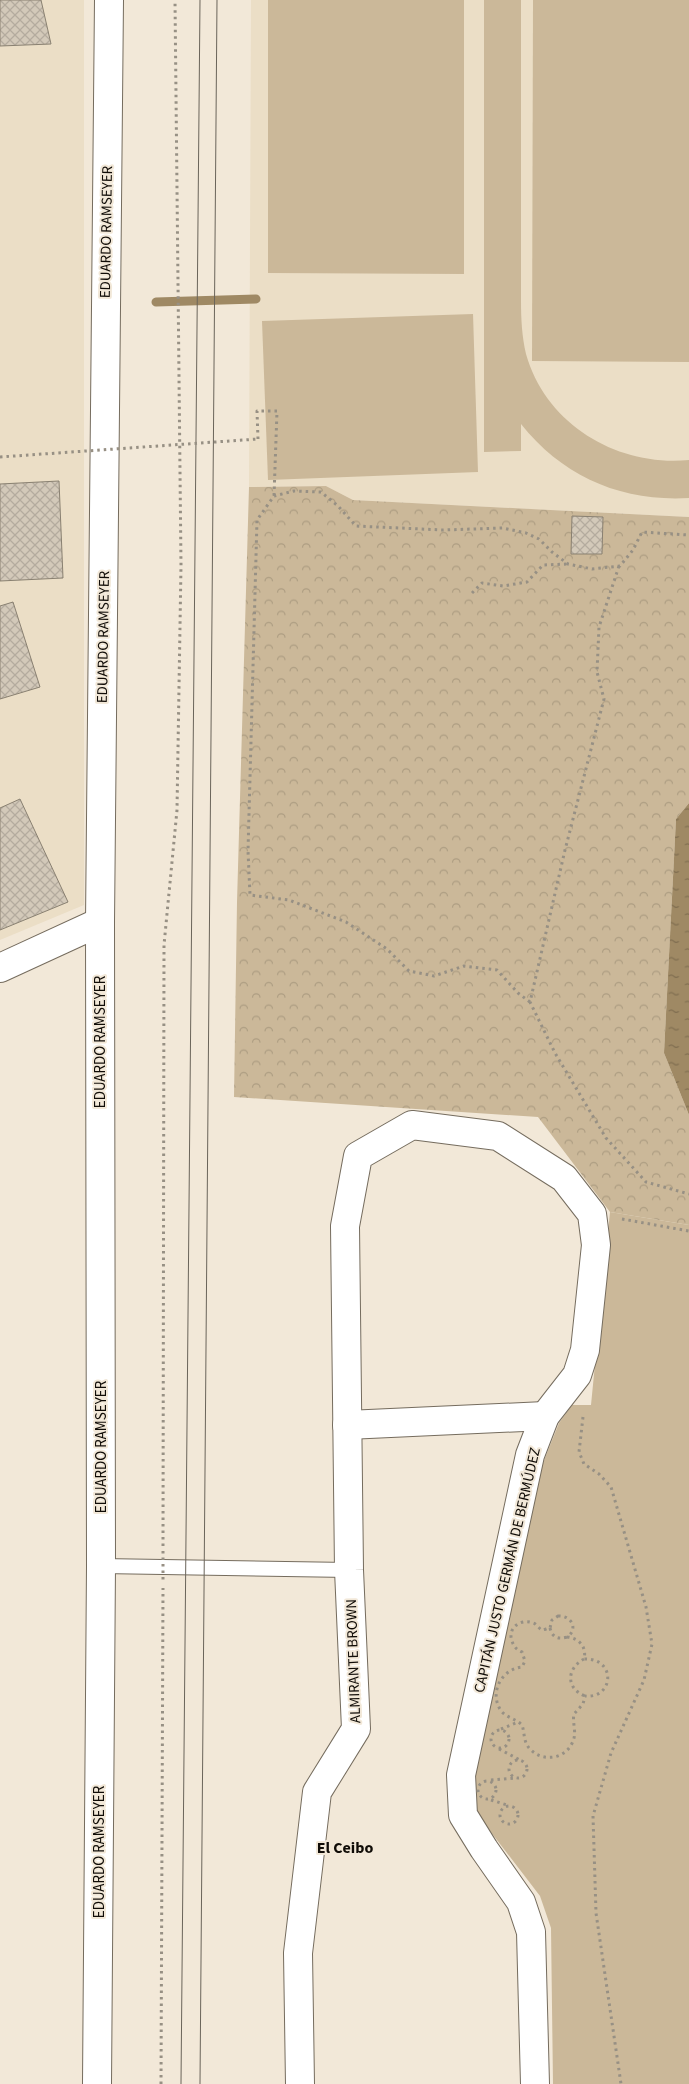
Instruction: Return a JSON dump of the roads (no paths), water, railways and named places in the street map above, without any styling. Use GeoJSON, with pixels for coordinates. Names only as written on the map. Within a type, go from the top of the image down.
{"type":"FeatureCollection","features":[{"type":"Feature","properties":{"kind":"street","name":"EDUARDO RAMSEYER"},"geometry":{"type":"LineString","coordinates":[[98,2084],[101,1566],[100,922],[109,0]]}},
{"type":"Feature","properties":{"kind":"street"},"geometry":{"type":"LineString","coordinates":[[0,968],[100,922]]}},
{"type":"Feature","properties":{"kind":"street","name":"CAPITÁN JUSTO GERMÁN DE BERMÚDEZ"},"geometry":{"type":"LineString","coordinates":[[345,1226],[358,1156],[412,1125],[498,1136],[564,1178],[592,1214],[596,1245],[586,1350],[577,1375],[545,1416],[530,1454],[461,1775],[463,1815],[484,1850],[521,1902],[532,1932],[535,2084]]}},
{"type":"Feature","properties":{"kind":"street","name":"ALMIRANTE BROWN"},"geometry":{"type":"LineString","coordinates":[[300,2084],[298,1953],[317,1792],[356,1730],[349,1570],[345,1226]]}},
{"type":"Feature","properties":{"kind":"street"},"geometry":{"type":"LineString","coordinates":[[347,1425],[545,1416]]}},
{"type":"Feature","properties":{"kind":"lane"},"geometry":{"type":"LineString","coordinates":[[101,1566],[349,1570]]}},
{"type":"Feature","properties":{"kind":"water"},"geometry":{"type":"Polygon","coordinates":[[[689,803],[689,1115],[664,1053],[676,819],[689,803]]]}},
{"type":"Feature","properties":{"kind":"waterway"},"geometry":{"type":"LineString","coordinates":[[156,302],[256,299]]}},
{"type":"Feature","properties":{"kind":"tram line"},"geometry":{"type":"LineString","coordinates":[[181,2084],[200,0]]}},
{"type":"Feature","properties":{"kind":"tram line"},"geometry":{"type":"LineString","coordinates":[[200,2084],[217,0]]}},
{"type":"Feature","properties":{"kind":"district","name":"El Ceibo"},"geometry":{"type":"Point","coordinates":[345,1847]}}]}
